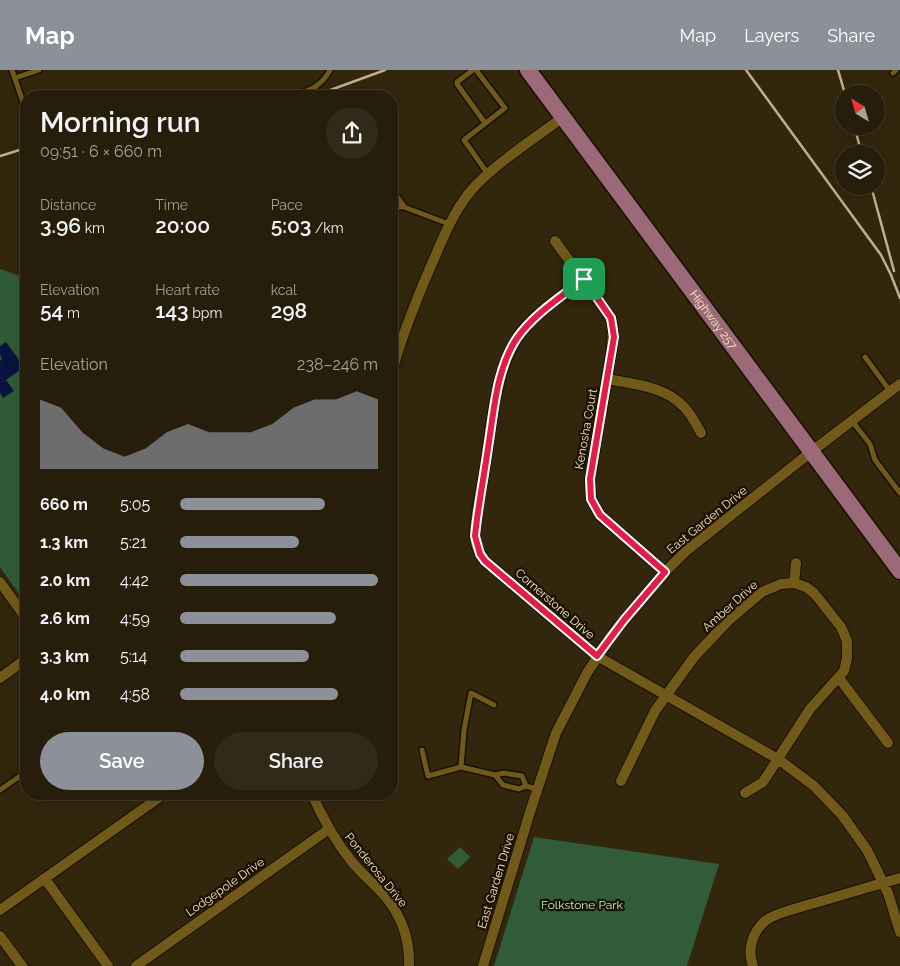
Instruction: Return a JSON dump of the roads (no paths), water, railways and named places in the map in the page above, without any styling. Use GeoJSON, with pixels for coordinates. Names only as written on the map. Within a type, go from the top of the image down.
{"type":"FeatureCollection","features":[{"type":"Feature","properties":{"kind":"main road","name":"Highway 257"},"geometry":{"type":"LineString","coordinates":[[528,70],[900,570]]}},
{"type":"Feature","properties":{"kind":"street"},"geometry":{"type":"LineString","coordinates":[[398,349],[408,320],[450,224],[464,200],[488,174],[563,117]]}},
{"type":"Feature","properties":{"kind":"street","name":"Kenosha Court"},"geometry":{"type":"LineString","coordinates":[[555,241],[607,312],[613,328],[612,348],[590,479],[591,499],[600,515],[665,572]]}},
{"type":"Feature","properties":{"kind":"street","name":"Cornerstone Drive"},"geometry":{"type":"LineString","coordinates":[[584,279],[541,313],[522,332],[506,362],[497,394],[475,536],[480,554],[485,561],[597,656],[778,759],[814,786],[842,815],[867,850],[884,883],[900,932]]}},
{"type":"Feature","properties":{"kind":"street","name":"Kenosha Court"},"geometry":{"type":"LineString","coordinates":[[607,379],[654,389],[670,395],[686,408],[701,433]]}},
{"type":"Feature","properties":{"kind":"street","name":"East Garden Drive"},"geometry":{"type":"LineString","coordinates":[[483,966],[556,733],[597,656],[624,620],[665,572],[696,543],[900,384]]}},
{"type":"Feature","properties":{"kind":"street"},"geometry":{"type":"LineString","coordinates":[[745,793],[763,782],[810,709],[844,671],[847,659],[848,648],[841,627],[818,597],[806,587],[794,583],[796,563]]}},
{"type":"Feature","properties":{"kind":"street"},"geometry":{"type":"LineString","coordinates":[[0,582],[20,610]]}},
{"type":"Feature","properties":{"kind":"street","name":"Amber Drive"},"geometry":{"type":"LineString","coordinates":[[621,781],[646,726],[665,695],[694,658],[728,621],[752,600],[770,588],[781,584],[794,583]]}},
{"type":"Feature","properties":{"kind":"street"},"geometry":{"type":"LineString","coordinates":[[0,678],[20,663]]}},
{"type":"Feature","properties":{"kind":"street"},"geometry":{"type":"LineString","coordinates":[[839,678],[888,743]]}},
{"type":"Feature","properties":{"kind":"street"},"geometry":{"type":"LineString","coordinates":[[0,910],[153,800]]}},
{"type":"Feature","properties":{"kind":"street","name":"Ponderosa Drive"},"geometry":{"type":"LineString","coordinates":[[315,800],[329,829],[354,864],[384,896],[397,914],[404,932],[409,966]]}},
{"type":"Feature","properties":{"kind":"street","name":"Lodgepole Drive"},"geometry":{"type":"LineString","coordinates":[[136,966],[329,829]]}},
{"type":"Feature","properties":{"kind":"street"},"geometry":{"type":"LineString","coordinates":[[753,966],[750,946],[754,935],[766,920],[900,878]]}},
{"type":"Feature","properties":{"kind":"street"},"geometry":{"type":"LineString","coordinates":[[45,879],[108,966]]}},
{"type":"Feature","properties":{"kind":"street"},"geometry":{"type":"LineString","coordinates":[[0,936],[22,966]]}},
{"type":"Feature","properties":{"kind":"lane"},"geometry":{"type":"LineString","coordinates":[[12,70],[20,93]]}},
{"type":"Feature","properties":{"kind":"lane"},"geometry":{"type":"LineString","coordinates":[[15,78],[38,70]]}},
{"type":"Feature","properties":{"kind":"lane"},"geometry":{"type":"LineString","coordinates":[[310,90],[322,83],[330,70]]}},
{"type":"Feature","properties":{"kind":"lane"},"geometry":{"type":"LineString","coordinates":[[485,123],[457,83],[475,70],[505,108],[464,140],[488,174]]}},
{"type":"Feature","properties":{"kind":"lane"},"geometry":{"type":"LineString","coordinates":[[398,198],[404,207]]}},
{"type":"Feature","properties":{"kind":"lane"},"geometry":{"type":"LineString","coordinates":[[398,208],[404,207],[450,224]]}},
{"type":"Feature","properties":{"kind":"lane"},"geometry":{"type":"LineString","coordinates":[[864,357],[891,392]]}},
{"type":"Feature","properties":{"kind":"lane"},"geometry":{"type":"LineString","coordinates":[[852,420],[870,444],[875,460],[900,493]]}},
{"type":"Feature","properties":{"kind":"lane"},"geometry":{"type":"LineString","coordinates":[[461,767],[470,693],[494,705]]}},
{"type":"Feature","properties":{"kind":"lane"},"geometry":{"type":"LineString","coordinates":[[422,750],[428,776],[461,767],[495,775],[504,773],[522,776],[526,786]]}},
{"type":"Feature","properties":{"kind":"lane"},"geometry":{"type":"LineString","coordinates":[[495,775],[503,785],[519,789],[526,786],[537,789]]}},
{"type":"Feature","properties":{"kind":"lane"},"geometry":{"type":"LineString","coordinates":[[0,790],[20,776]]}},
{"type":"Feature","properties":{"kind":"railway"},"geometry":{"type":"LineString","coordinates":[[330,90],[385,70]]}},
{"type":"Feature","properties":{"kind":"railway"},"geometry":{"type":"LineString","coordinates":[[746,70],[881,255],[900,298]]}},
{"type":"Feature","properties":{"kind":"railway"},"geometry":{"type":"LineString","coordinates":[[838,70],[842,85]]}},
{"type":"Feature","properties":{"kind":"railway"},"geometry":{"type":"LineString","coordinates":[[857,135],[859,145]]}},
{"type":"Feature","properties":{"kind":"railway"},"geometry":{"type":"LineString","coordinates":[[0,156],[20,150]]}},
{"type":"Feature","properties":{"kind":"railway"},"geometry":{"type":"LineString","coordinates":[[873,195],[894,271]]}},
{"type":"Feature","properties":{"kind":"park label","name":"Folkstone Park"},"geometry":{"type":"Point","coordinates":[582,905]}}]}
